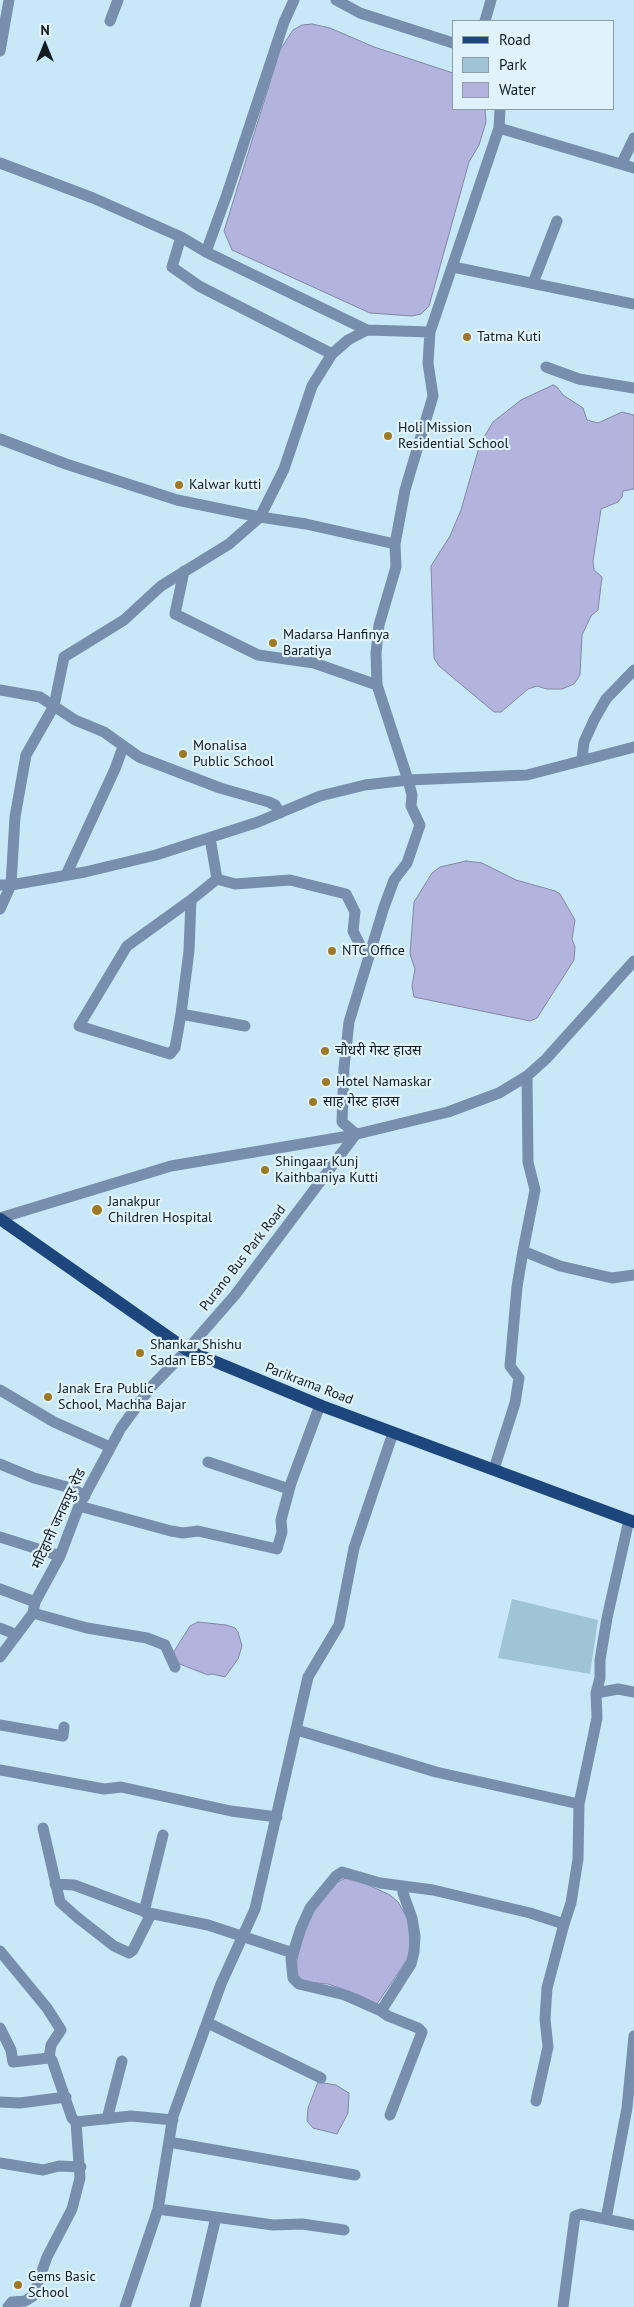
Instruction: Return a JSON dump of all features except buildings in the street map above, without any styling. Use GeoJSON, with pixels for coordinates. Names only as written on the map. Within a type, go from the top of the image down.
{"type":"FeatureCollection","features":[{"type":"Feature","properties":{"kind":"main road","name":"Parikrama Road"},"geometry":{"type":"LineString","coordinates":[[0,1219],[187,1350],[320,1405],[632,1521]]}},
{"type":"Feature","properties":{"kind":"street"},"geometry":{"type":"LineString","coordinates":[[0,52],[9,0]]}},
{"type":"Feature","properties":{"kind":"street"},"geometry":{"type":"LineString","coordinates":[[110,21],[118,0]]}},
{"type":"Feature","properties":{"kind":"street"},"geometry":{"type":"LineString","coordinates":[[206,252],[284,22],[294,0]]}},
{"type":"Feature","properties":{"kind":"street"},"geometry":{"type":"LineString","coordinates":[[336,0],[360,13],[452,43]]}},
{"type":"Feature","properties":{"kind":"street"},"geometry":{"type":"LineString","coordinates":[[485,20],[491,0]]}},
{"type":"Feature","properties":{"kind":"street"},"geometry":{"type":"LineString","coordinates":[[356,1134],[342,1122],[344,1068],[352,1011],[394,880],[407,863],[420,824],[411,806],[412,795],[408,780],[377,685],[376,653],[379,625],[396,567],[396,544],[405,490],[432,396],[428,363],[430,332],[499,128],[500,110]]}},
{"type":"Feature","properties":{"kind":"street"},"geometry":{"type":"LineString","coordinates":[[499,128],[634,168]]}},
{"type":"Feature","properties":{"kind":"street"},"geometry":{"type":"LineString","coordinates":[[622,163],[634,138]]}},
{"type":"Feature","properties":{"kind":"street"},"geometry":{"type":"LineString","coordinates":[[0,163],[93,198],[181,237],[206,252],[367,330],[430,332]]}},
{"type":"Feature","properties":{"kind":"street"},"geometry":{"type":"LineString","coordinates":[[533,283],[557,221]]}},
{"type":"Feature","properties":{"kind":"street"},"geometry":{"type":"LineString","coordinates":[[181,237],[172,267],[200,286],[332,354]]}},
{"type":"Feature","properties":{"kind":"street"},"geometry":{"type":"LineString","coordinates":[[453,267],[634,304]]}},
{"type":"Feature","properties":{"kind":"street"},"geometry":{"type":"LineString","coordinates":[[0,909],[26,755],[54,706],[64,657],[124,620],[161,586],[229,544],[260,518],[284,469],[312,386],[332,354],[348,340],[367,330]]}},
{"type":"Feature","properties":{"kind":"street"},"geometry":{"type":"LineString","coordinates":[[546,367],[579,379],[634,388]]}},
{"type":"Feature","properties":{"kind":"street"},"geometry":{"type":"LineString","coordinates":[[0,439],[138,489],[177,500],[260,518],[306,524],[396,544]]}},
{"type":"Feature","properties":{"kind":"street"},"geometry":{"type":"LineString","coordinates":[[184,571],[175,614],[258,655],[314,663],[377,685]]}},
{"type":"Feature","properties":{"kind":"street"},"geometry":{"type":"LineString","coordinates":[[582,759],[584,742],[606,699],[634,670]]}},
{"type":"Feature","properties":{"kind":"street"},"geometry":{"type":"LineString","coordinates":[[0,690],[40,697],[75,720],[104,732],[139,757],[174,772],[269,802],[280,813]]}},
{"type":"Feature","properties":{"kind":"street"},"geometry":{"type":"LineString","coordinates":[[66,875],[115,769],[123,747]]}},
{"type":"Feature","properties":{"kind":"street"},"geometry":{"type":"LineString","coordinates":[[5,885],[85,872],[156,855],[210,838],[329,794],[365,785],[408,780],[527,775],[582,759],[634,747]]}},
{"type":"Feature","properties":{"kind":"street"},"geometry":{"type":"LineString","coordinates":[[210,838],[217,879]]}},
{"type":"Feature","properties":{"kind":"street"},"geometry":{"type":"LineString","coordinates":[[217,879],[235,884],[290,880],[346,894],[355,912],[353,931],[361,947],[370,951]]}},
{"type":"Feature","properties":{"kind":"street"},"geometry":{"type":"LineString","coordinates":[[191,900],[189,951],[175,1048],[170,1054],[79,1026],[127,946],[217,879]]}},
{"type":"Feature","properties":{"kind":"street"},"geometry":{"type":"LineString","coordinates":[[0,1219],[171,1166],[356,1134],[448,1112],[499,1093],[527,1076],[561,1044],[634,961]]}},
{"type":"Feature","properties":{"kind":"street"},"geometry":{"type":"LineString","coordinates":[[180,1014],[245,1026]]}},
{"type":"Feature","properties":{"kind":"street"},"geometry":{"type":"LineString","coordinates":[[494,1469],[515,1404],[518,1378],[510,1366],[517,1287],[535,1190],[528,1162],[527,1076]]}},
{"type":"Feature","properties":{"kind":"street","name":"Purano Bus Park Road"},"geometry":{"type":"LineString","coordinates":[[187,1350],[235,1295],[356,1134]]}},
{"type":"Feature","properties":{"kind":"street"},"geometry":{"type":"LineString","coordinates":[[523,1252],[560,1266],[612,1278],[634,1275]]}},
{"type":"Feature","properties":{"kind":"street","name":"मटिहानी जनकपुर रोड"},"geometry":{"type":"LineString","coordinates":[[0,1657],[34,1608],[60,1556],[82,1501],[121,1428],[151,1387],[187,1350]]}},
{"type":"Feature","properties":{"kind":"street"},"geometry":{"type":"LineString","coordinates":[[0,1390],[54,1422],[110,1447]]}},
{"type":"Feature","properties":{"kind":"street"},"geometry":{"type":"LineString","coordinates":[[0,1464],[34,1478],[70,1488],[82,1501],[177,1532],[183,1533],[198,1530],[273,1550],[279,1547],[282,1532],[281,1520],[289,1489],[320,1405]]}},
{"type":"Feature","properties":{"kind":"street"},"geometry":{"type":"LineString","coordinates":[[125,2307],[158,2209],[173,2120],[222,1984],[255,1908],[308,1677],[339,1625],[354,1548],[393,1433]]}},
{"type":"Feature","properties":{"kind":"street"},"geometry":{"type":"LineString","coordinates":[[208,1462],[289,1489]]}},
{"type":"Feature","properties":{"kind":"street"},"geometry":{"type":"LineString","coordinates":[[536,2101],[548,2047],[545,2019],[547,1988],[564,1924],[572,1903],[578,1859],[579,1804],[597,1718],[596,1693],[600,1678],[600,1660],[607,1618],[632,1521]]}},
{"type":"Feature","properties":{"kind":"street"},"geometry":{"type":"LineString","coordinates":[[0,1537],[60,1556]]}},
{"type":"Feature","properties":{"kind":"street"},"geometry":{"type":"LineString","coordinates":[[0,1590],[34,1608],[87,1628],[147,1638],[165,1645],[175,1668]]}},
{"type":"Feature","properties":{"kind":"street"},"geometry":{"type":"LineString","coordinates":[[0,1628],[15,1634]]}},
{"type":"Feature","properties":{"kind":"street"},"geometry":{"type":"LineString","coordinates":[[596,1693],[618,1689],[634,1692]]}},
{"type":"Feature","properties":{"kind":"street"},"geometry":{"type":"LineString","coordinates":[[0,1725],[62,1736],[64,1727]]}},
{"type":"Feature","properties":{"kind":"street"},"geometry":{"type":"LineString","coordinates":[[297,1730],[436,1772],[579,1804]]}},
{"type":"Feature","properties":{"kind":"street"},"geometry":{"type":"LineString","coordinates":[[0,1770],[104,1789],[121,1787],[231,1811],[277,1817]]}},
{"type":"Feature","properties":{"kind":"street"},"geometry":{"type":"LineString","coordinates":[[43,1828],[60,1902],[114,1946],[129,1953],[133,1950],[148,1913],[163,1835]]}},
{"type":"Feature","properties":{"kind":"street"},"geometry":{"type":"LineString","coordinates":[[390,2115],[422,2032],[418,2028],[345,1995],[299,1984],[293,1978],[291,1970],[293,1953],[310,1908],[336,1876],[342,1872],[347,1872],[368,1880],[433,1890],[530,1913],[564,1924]]}},
{"type":"Feature","properties":{"kind":"street"},"geometry":{"type":"LineString","coordinates":[[55,1884],[74,1885],[148,1913],[192,1920],[293,1953]]}},
{"type":"Feature","properties":{"kind":"street"},"geometry":{"type":"LineString","coordinates":[[382,2011],[411,1964],[414,1952],[415,1936],[412,1918],[403,1893],[403,1886]]}},
{"type":"Feature","properties":{"kind":"street"},"geometry":{"type":"LineString","coordinates":[[0,1951],[47,2008],[61,2030],[51,2045],[49,2058],[56,2068],[72,2118],[76,2122],[81,2167],[78,2190],[72,2209],[48,2257],[33,2296],[25,2301],[12,2302],[8,2307]]}},
{"type":"Feature","properties":{"kind":"street"},"geometry":{"type":"LineString","coordinates":[[208,2023],[321,2078]]}},
{"type":"Feature","properties":{"kind":"street"},"geometry":{"type":"LineString","coordinates":[[0,2028],[11,2050],[14,2062],[49,2058]]}},
{"type":"Feature","properties":{"kind":"street"},"geometry":{"type":"LineString","coordinates":[[606,2219],[627,2108],[634,2036]]}},
{"type":"Feature","properties":{"kind":"street"},"geometry":{"type":"LineString","coordinates":[[107,2119],[122,2061]]}},
{"type":"Feature","properties":{"kind":"street"},"geometry":{"type":"LineString","coordinates":[[0,2102],[20,2103],[66,2097]]}},
{"type":"Feature","properties":{"kind":"street"},"geometry":{"type":"LineString","coordinates":[[76,2122],[147,2116],[173,2120]]}},
{"type":"Feature","properties":{"kind":"street"},"geometry":{"type":"LineString","coordinates":[[169,2142],[355,2175]]}},
{"type":"Feature","properties":{"kind":"street"},"geometry":{"type":"LineString","coordinates":[[0,2163],[43,2170],[59,2166],[81,2167]]}},
{"type":"Feature","properties":{"kind":"street"},"geometry":{"type":"LineString","coordinates":[[158,2209],[273,2225],[302,2224],[344,2230]]}},
{"type":"Feature","properties":{"kind":"street"},"geometry":{"type":"LineString","coordinates":[[564,2307],[575,2216],[581,2214],[634,2225]]}},
{"type":"Feature","properties":{"kind":"street"},"geometry":{"type":"LineString","coordinates":[[195,2307],[216,2217]]}},
{"type":"Feature","properties":{"kind":"green space"},"geometry":{"type":"Polygon","coordinates":[[[512,1599],[598,1620],[590,1674],[498,1658],[512,1599]]]}},
{"type":"Feature","properties":{"kind":"water"},"geometry":{"type":"Polygon","coordinates":[[[312,24],[330,28],[374,47],[452,73],[452,110],[485,110],[486,122],[479,145],[469,162],[429,306],[421,314],[412,316],[370,313],[232,250],[224,231],[280,50],[293,30],[302,25],[312,24]]]}},
{"type":"Feature","properties":{"kind":"water"},"geometry":{"type":"Polygon","coordinates":[[[553,385],[563,395],[583,408],[587,420],[598,423],[622,412],[634,415],[634,489],[623,491],[622,497],[618,502],[601,509],[593,561],[594,570],[602,577],[598,610],[591,616],[582,635],[580,675],[574,684],[562,689],[547,689],[537,686],[528,689],[501,712],[494,712],[439,666],[434,658],[431,566],[450,536],[461,510],[480,444],[493,422],[521,400],[553,385]]]}},
{"type":"Feature","properties":{"kind":"water"},"geometry":{"type":"Polygon","coordinates":[[[466,861],[482,863],[516,880],[555,891],[560,894],[575,920],[572,939],[575,947],[574,960],[537,1018],[530,1021],[414,997],[412,986],[415,969],[410,954],[414,902],[432,873],[440,867],[466,861]]]}},
{"type":"Feature","properties":{"kind":"water"},"geometry":{"type":"Polygon","coordinates":[[[198,1622],[226,1625],[235,1628],[238,1632],[242,1646],[238,1659],[225,1677],[208,1675],[177,1663],[173,1653],[190,1626],[198,1622]]]}},
{"type":"Feature","properties":{"kind":"water"},"geometry":{"type":"Polygon","coordinates":[[[351,1877],[390,1895],[398,1902],[408,1919],[411,1954],[377,2004],[359,1995],[328,1984],[306,1982],[296,1976],[297,1960],[305,1927],[314,1906],[330,1887],[343,1879],[351,1877]]]}},
{"type":"Feature","properties":{"kind":"water"},"geometry":{"type":"Polygon","coordinates":[[[318,2082],[336,2085],[349,2093],[348,2113],[337,2134],[313,2128],[307,2121],[308,2108],[318,2082]]]}},
{"type":"Feature","properties":{"kind":"place","name":"Tatma Kuti"},"geometry":{"type":"Point","coordinates":[467,337]}},
{"type":"Feature","properties":{"kind":"place","name":"Holi Mission Residential School"},"geometry":{"type":"Point","coordinates":[388,436]}},
{"type":"Feature","properties":{"kind":"place","name":"Kalwar kutti"},"geometry":{"type":"Point","coordinates":[179,485]}},
{"type":"Feature","properties":{"kind":"place","name":"Madarsa Hanfinya Baratiya"},"geometry":{"type":"Point","coordinates":[273,643]}},
{"type":"Feature","properties":{"kind":"place","name":"Monalisa Public School"},"geometry":{"type":"Point","coordinates":[183,754]}},
{"type":"Feature","properties":{"kind":"place","name":"NTC Office"},"geometry":{"type":"Point","coordinates":[332,951]}},
{"type":"Feature","properties":{"kind":"place","name":"चौधरी गेस्ट हाउस"},"geometry":{"type":"Point","coordinates":[325,1051]}},
{"type":"Feature","properties":{"kind":"place","name":"Hotel Namaskar"},"geometry":{"type":"Point","coordinates":[326,1082]}},
{"type":"Feature","properties":{"kind":"place","name":"साह गेस्ट हाउस"},"geometry":{"type":"Point","coordinates":[313,1102]}},
{"type":"Feature","properties":{"kind":"place","name":"Shingaar Kunj Kaithbaniya Kutti"},"geometry":{"type":"Point","coordinates":[265,1170]}},
{"type":"Feature","properties":{"kind":"place","name":"Janakpur Children Hospital"},"geometry":{"type":"Point","coordinates":[97,1210]}},
{"type":"Feature","properties":{"kind":"place","name":"Shankar Shishu Sadan EBS"},"geometry":{"type":"Point","coordinates":[140,1353]}},
{"type":"Feature","properties":{"kind":"place","name":"Janak Era Public School, Machha Bajar"},"geometry":{"type":"Point","coordinates":[48,1397]}},
{"type":"Feature","properties":{"kind":"place","name":"Gems Basic School"},"geometry":{"type":"Point","coordinates":[18,2285]}}]}
